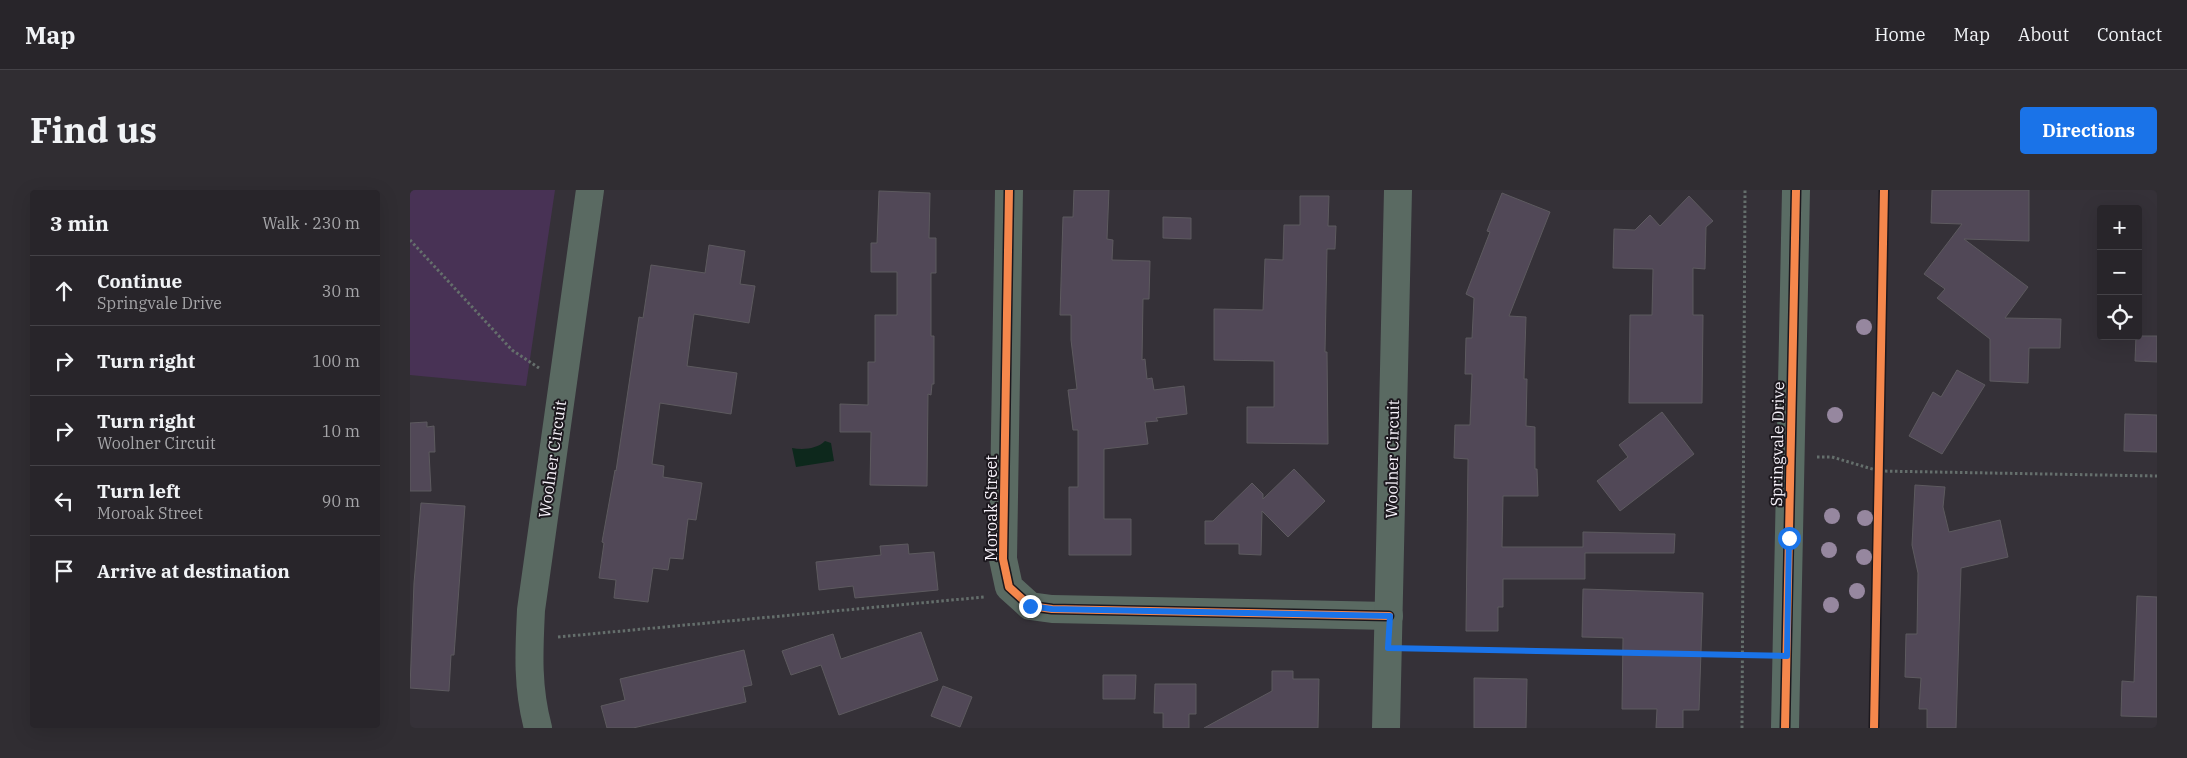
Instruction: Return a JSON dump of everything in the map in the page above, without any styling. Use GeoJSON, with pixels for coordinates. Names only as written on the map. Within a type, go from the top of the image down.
{"type":"FeatureCollection","features":[{"type":"Feature","properties":{"kind":"main road","name":"Springvale Drive"},"geometry":{"type":"LineString","coordinates":[[1786,728],[1796,190]]}},
{"type":"Feature","properties":{"kind":"street","name":"Woolner Circuit"},"geometry":{"type":"LineString","coordinates":[[538,728],[533,710],[528,673],[531,610],[590,190]]}},
{"type":"Feature","properties":{"kind":"street","name":"Moroak Street"},"geometry":{"type":"LineString","coordinates":[[1009,190],[1003,559],[1009,587]]}},
{"type":"Feature","properties":{"kind":"street","name":"Woolner Circuit"},"geometry":{"type":"LineString","coordinates":[[1386,728],[1390,616],[1398,190]]}},
{"type":"Feature","properties":{"kind":"street"},"geometry":{"type":"LineString","coordinates":[[1009,587],[1030,606],[1052,609],[1390,616]]}},
{"type":"Feature","properties":{"kind":"path"},"geometry":{"type":"LineString","coordinates":[[1742,728],[1745,190]]}},
{"type":"Feature","properties":{"kind":"path"},"geometry":{"type":"LineString","coordinates":[[410,240],[512,350],[563,384]]}},
{"type":"Feature","properties":{"kind":"path"},"geometry":{"type":"LineString","coordinates":[[1791,458],[1832,457],[1879,474],[2157,476]]}},
{"type":"Feature","properties":{"kind":"path"},"geometry":{"type":"LineString","coordinates":[[1879,462],[1879,474]]}},
{"type":"Feature","properties":{"kind":"path"},"geometry":{"type":"LineString","coordinates":[[530,639],[987,596],[1009,587]]}},
{"type":"Feature","properties":{"kind":"path"},"geometry":{"type":"LineString","coordinates":[[1388,648],[1787,656]]}},
{"type":"Feature","properties":{"kind":"shaded area"},"geometry":{"type":"Polygon","coordinates":[[[410,190],[555,190],[526,386],[410,375],[410,190]]]}},
{"type":"Feature","properties":{"kind":"shaded area"},"geometry":{"type":"Polygon","coordinates":[[[825,441],[831,443],[834,461],[796,467],[792,448],[810,448],[818,446],[825,441]]]}},
{"type":"Feature","properties":{"kind":"building"},"geometry":{"type":"Polygon","coordinates":[[[1074,190],[1109,190],[1107,239],[1113,240],[1112,260],[1150,261],[1149,299],[1143,299],[1142,360],[1145,359],[1147,379],[1152,378],[1154,390],[1184,386],[1187,414],[1156,418],[1158,421],[1145,422],[1148,444],[1104,449],[1104,519],[1131,519],[1131,555],[1069,555],[1069,487],[1078,487],[1078,430],[1073,430],[1068,390],[1077,389],[1071,340],[1071,315],[1060,315],[1063,217],[1073,217],[1074,190]]]}},
{"type":"Feature","properties":{"kind":"building"},"geometry":{"type":"Polygon","coordinates":[[[1932,190],[2029,190],[2029,241],[1964,239],[2028,287],[2005,318],[2061,319],[2060,348],[2029,348],[2028,383],[1990,381],[1990,339],[1937,298],[1945,289],[1924,274],[1962,224],[1931,223],[1932,190]]]}},
{"type":"Feature","properties":{"kind":"building"},"geometry":{"type":"Polygon","coordinates":[[[879,191],[930,193],[929,238],[936,238],[936,273],[931,273],[931,336],[934,336],[934,384],[932,384],[931,395],[928,394],[927,486],[870,485],[871,432],[840,432],[840,404],[868,405],[868,362],[875,362],[875,315],[897,315],[897,272],[871,272],[871,243],[877,243],[879,191]]]}},
{"type":"Feature","properties":{"kind":"building"},"geometry":{"type":"Polygon","coordinates":[[[1502,193],[1550,212],[1509,316],[1526,317],[1524,379],[1527,379],[1526,426],[1535,427],[1535,469],[1537,469],[1538,496],[1503,496],[1502,547],[1583,547],[1583,532],[1675,534],[1674,553],[1585,553],[1585,579],[1503,579],[1503,607],[1498,607],[1498,631],[1466,631],[1468,459],[1454,458],[1455,425],[1470,425],[1472,374],[1465,374],[1466,338],[1472,338],[1474,298],[1466,294],[1490,232],[1487,231],[1502,193]]]}},
{"type":"Feature","properties":{"kind":"building"},"geometry":{"type":"Polygon","coordinates":[[[1300,196],[1329,196],[1328,226],[1336,226],[1335,249],[1327,249],[1325,352],[1327,352],[1328,444],[1247,443],[1247,407],[1274,407],[1274,361],[1214,360],[1214,309],[1263,310],[1265,259],[1283,260],[1284,225],[1300,225],[1300,196]]]}},
{"type":"Feature","properties":{"kind":"building"},"geometry":{"type":"Polygon","coordinates":[[[1689,196],[1713,221],[1706,227],[1705,269],[1693,268],[1693,315],[1703,315],[1702,403],[1629,403],[1630,315],[1652,315],[1653,269],[1613,268],[1614,229],[1635,230],[1650,215],[1660,226],[1689,196]]]}},
{"type":"Feature","properties":{"kind":"building"},"geometry":{"type":"Polygon","coordinates":[[[1163,217],[1191,218],[1191,239],[1163,238],[1163,217]]]}},
{"type":"Feature","properties":{"kind":"building"},"geometry":{"type":"Polygon","coordinates":[[[709,245],[745,251],[740,284],[755,286],[749,323],[694,314],[687,366],[737,373],[731,414],[660,403],[652,464],[664,466],[663,477],[702,483],[696,520],[688,519],[683,559],[670,558],[668,570],[653,568],[648,602],[614,598],[616,580],[599,578],[604,543],[602,542],[616,471],[639,317],[643,318],[651,265],[705,273],[709,245]]]}},
{"type":"Feature","properties":{"kind":"building"},"geometry":{"type":"Polygon","coordinates":[[[2142,336],[2157,336],[2157,362],[2135,361],[2136,340],[2142,340],[2142,336]]]}},
{"type":"Feature","properties":{"kind":"building"},"geometry":{"type":"Polygon","coordinates":[[[1957,370],[1985,385],[1942,454],[1909,436],[1933,392],[1941,397],[1957,370]]]}},
{"type":"Feature","properties":{"kind":"building"},"geometry":{"type":"Polygon","coordinates":[[[1662,412],[1694,454],[1620,511],[1597,481],[1628,457],[1619,445],[1662,412]]]}},
{"type":"Feature","properties":{"kind":"building"},"geometry":{"type":"Polygon","coordinates":[[[2125,414],[2157,415],[2157,452],[2124,451],[2125,414]]]}},
{"type":"Feature","properties":{"kind":"building"},"geometry":{"type":"Polygon","coordinates":[[[427,422],[427,427],[434,426],[435,452],[429,452],[431,491],[410,491],[410,423],[427,422]]]}},
{"type":"Feature","properties":{"kind":"building"},"geometry":{"type":"Polygon","coordinates":[[[1294,469],[1325,501],[1288,537],[1262,511],[1261,555],[1239,554],[1239,544],[1205,544],[1205,521],[1213,521],[1252,483],[1263,494],[1263,499],[1294,469]]]}},
{"type":"Feature","properties":{"kind":"building"},"geometry":{"type":"Polygon","coordinates":[[[1915,485],[1945,487],[1943,507],[1949,532],[2000,520],[2008,557],[1961,568],[1956,728],[1927,728],[1927,709],[1919,709],[1921,678],[1905,677],[1906,634],[1917,634],[1918,573],[1912,545],[1915,485]]]}},
{"type":"Feature","properties":{"kind":"building"},"geometry":{"type":"Polygon","coordinates":[[[421,503],[465,506],[454,655],[451,655],[449,691],[410,688],[414,583],[421,503]]]}},
{"type":"Feature","properties":{"kind":"building"},"geometry":{"type":"Polygon","coordinates":[[[908,544],[909,554],[934,552],[938,590],[855,598],[853,586],[819,590],[816,562],[881,555],[880,546],[908,544]]]}},
{"type":"Feature","properties":{"kind":"building"},"geometry":{"type":"Polygon","coordinates":[[[1583,589],[1703,593],[1699,710],[1683,710],[1683,728],[1656,728],[1657,709],[1622,709],[1623,638],[1582,637],[1583,589]]]}},
{"type":"Feature","properties":{"kind":"building"},"geometry":{"type":"Polygon","coordinates":[[[2137,596],[2157,597],[2157,717],[2121,716],[2122,681],[2134,682],[2137,596]]]}},
{"type":"Feature","properties":{"kind":"building"},"geometry":{"type":"Polygon","coordinates":[[[921,632],[938,680],[839,715],[821,665],[791,675],[782,651],[833,634],[841,659],[921,632]]]}},
{"type":"Feature","properties":{"kind":"building"},"geometry":{"type":"Polygon","coordinates":[[[744,650],[752,685],[743,687],[746,702],[633,728],[607,728],[601,706],[625,700],[620,679],[744,650]]]}},
{"type":"Feature","properties":{"kind":"building"},"geometry":{"type":"Polygon","coordinates":[[[1272,671],[1293,671],[1293,679],[1319,679],[1318,728],[1204,728],[1272,691],[1272,671]]]}},
{"type":"Feature","properties":{"kind":"building"},"geometry":{"type":"Polygon","coordinates":[[[1103,675],[1136,675],[1135,699],[1103,699],[1103,675]]]}},
{"type":"Feature","properties":{"kind":"building"},"geometry":{"type":"Polygon","coordinates":[[[1474,678],[1527,679],[1526,728],[1474,728],[1474,678]]]}},
{"type":"Feature","properties":{"kind":"building"},"geometry":{"type":"Polygon","coordinates":[[[1155,684],[1196,684],[1196,714],[1189,714],[1189,728],[1163,728],[1163,713],[1154,713],[1155,684]]]}},
{"type":"Feature","properties":{"kind":"building"},"geometry":{"type":"Polygon","coordinates":[[[943,686],[972,697],[960,727],[931,716],[943,686]]]}},
{"type":"Feature","properties":{"kind":"cycle path"},"geometry":{"type":"LineString","coordinates":[[1009,190],[1003,559],[1009,587],[1030,606],[1052,609],[1389,616]]}},
{"type":"Feature","properties":{"kind":"cycle path"},"geometry":{"type":"LineString","coordinates":[[1785,728],[1796,190]]}},
{"type":"Feature","properties":{"kind":"cycle path"},"geometry":{"type":"LineString","coordinates":[[1874,728],[1884,190]]}},
{"type":"Feature","properties":{"kind":"route"},"geometry":{"type":"LineString","coordinates":[[1030,606],[1052,609],[1390,616],[1388,648],[1787,656],[1789,538]]}}]}
